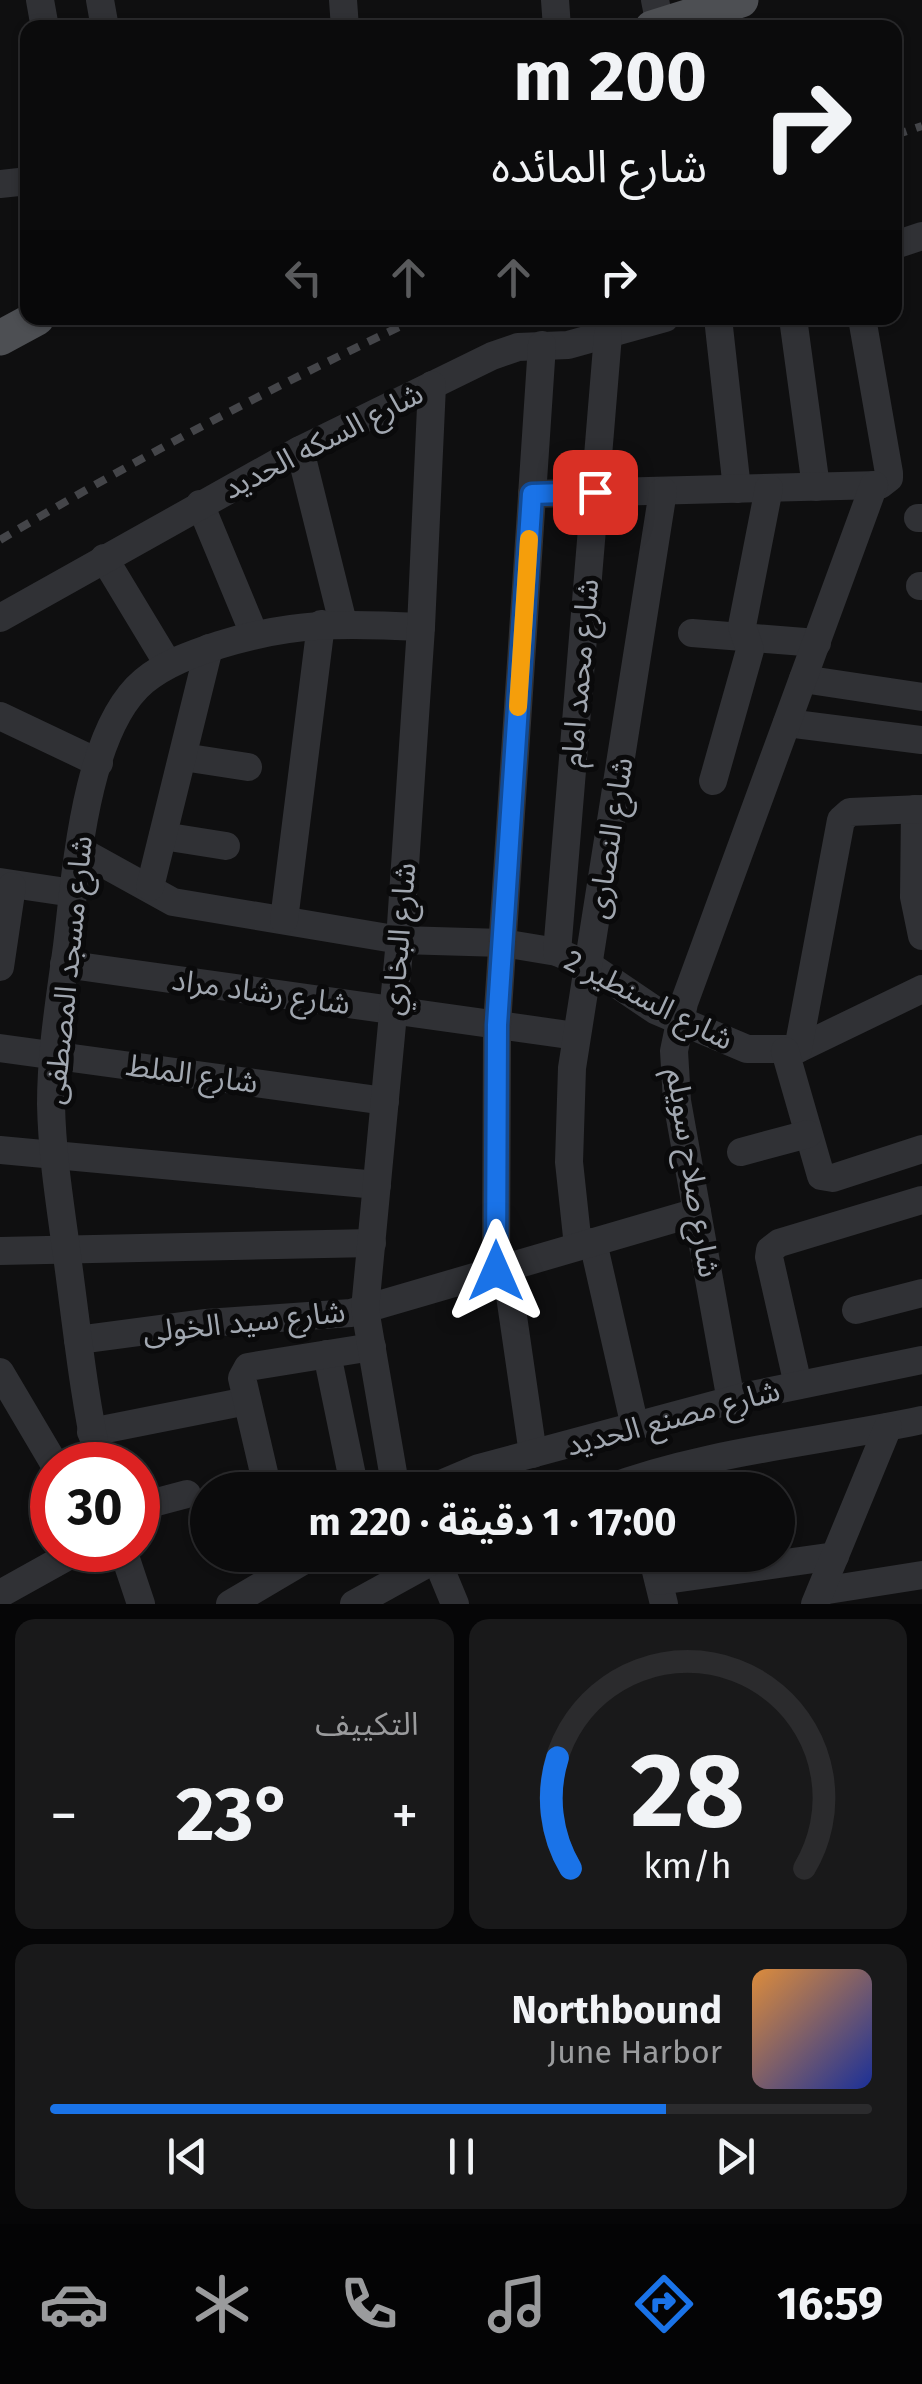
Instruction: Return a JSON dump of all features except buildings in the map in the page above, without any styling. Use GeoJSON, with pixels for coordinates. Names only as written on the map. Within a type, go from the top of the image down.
{"type":"FeatureCollection","features":[{"type":"Feature","properties":{"kind":"main road"},"geometry":{"type":"LineString","coordinates":[[655,18],[741,0]]}},
{"type":"Feature","properties":{"kind":"main road"},"geometry":{"type":"LineString","coordinates":[[0,338],[23,325]]}},
{"type":"Feature","properties":{"kind":"street","name":"شارع السكه الحديد"},"geometry":{"type":"LineString","coordinates":[[0,618],[300,450],[492,356],[518,346],[568,345],[642,325]]}},
{"type":"Feature","properties":{"kind":"street"},"geometry":{"type":"LineString","coordinates":[[719,325],[736,489]]}},
{"type":"Feature","properties":{"kind":"street"},"geometry":{"type":"LineString","coordinates":[[795,325],[816,487]]}},
{"type":"Feature","properties":{"kind":"street","name":"شارع صلاح سويلم"},"geometry":{"type":"LineString","coordinates":[[731,1400],[676,1101],[674,1051],[684,1003],[874,485],[885,482],[889,473],[863,325]]}},
{"type":"Feature","properties":{"kind":"street","name":"شارع محمد امام"},"geometry":{"type":"LineString","coordinates":[[557,952],[608,335]]}},
{"type":"Feature","properties":{"kind":"street"},"geometry":{"type":"LineString","coordinates":[[534,1454],[501,1269],[497,1025],[542,345]]}},
{"type":"Feature","properties":{"kind":"street","name":"شارع البخاري"},"geometry":{"type":"LineString","coordinates":[[393,1472],[365,1309],[400,940],[432,385]]}},
{"type":"Feature","properties":{"kind":"street"},"geometry":{"type":"LineString","coordinates":[[284,920],[332,624],[300,450]]}},
{"type":"Feature","properties":{"kind":"street"},"geometry":{"type":"LineString","coordinates":[[532,494],[874,485]]}},
{"type":"Feature","properties":{"kind":"street"},"geometry":{"type":"LineString","coordinates":[[713,781],[750,650],[742,626],[769,488]]}},
{"type":"Feature","properties":{"kind":"street","name":"شارع النصارى"},"geometry":{"type":"LineString","coordinates":[[635,1427],[586,1244],[570,1162],[572,1068],[664,491]]}},
{"type":"Feature","properties":{"kind":"street"},"geometry":{"type":"LineString","coordinates":[[200,504],[254,634]]}},
{"type":"Feature","properties":{"kind":"street"},"geometry":{"type":"LineString","coordinates":[[104,558],[168,664]]}},
{"type":"Feature","properties":{"kind":"street","name":"شارع مسجد المصطفى"},"geometry":{"type":"LineString","coordinates":[[94,1442],[66,1250],[52,1104],[64,964],[84,812],[120,710],[141,684],[168,664],[254,634],[332,624],[421,627]]}},
{"type":"Feature","properties":{"kind":"street"},"geometry":{"type":"LineString","coordinates":[[692,633],[816,643]]}},
{"type":"Feature","properties":{"kind":"street"},"geometry":{"type":"LineString","coordinates":[[150,888],[209,648]]}},
{"type":"Feature","properties":{"kind":"street"},"geometry":{"type":"LineString","coordinates":[[803,679],[922,697]]}},
{"type":"Feature","properties":{"kind":"street"},"geometry":{"type":"LineString","coordinates":[[0,716],[99,763]]}},
{"type":"Feature","properties":{"kind":"street"},"geometry":{"type":"LineString","coordinates":[[787,724],[922,740]]}},
{"type":"Feature","properties":{"kind":"street"},"geometry":{"type":"LineString","coordinates":[[183,756],[248,766]]}},
{"type":"Feature","properties":{"kind":"street"},"geometry":{"type":"LineString","coordinates":[[922,936],[914,898],[918,809],[850,812],[841,820],[792,1050],[808,1134],[817,1168],[825,1178],[922,1149]]}},
{"type":"Feature","properties":{"kind":"street"},"geometry":{"type":"LineString","coordinates":[[163,836],[226,846]]}},
{"type":"Feature","properties":{"kind":"street","name":"شارع السنطير 2"},"geometry":{"type":"LineString","coordinates":[[79,850],[174,902],[400,940],[503,943],[557,952],[590,966],[680,1022],[747,1049],[792,1050]]}},
{"type":"Feature","properties":{"kind":"street"},"geometry":{"type":"LineString","coordinates":[[0,967],[6,884],[73,893]]}},
{"type":"Feature","properties":{"kind":"street","name":"شارع رشاد مراد"},"geometry":{"type":"LineString","coordinates":[[64,964],[576,1036]]}},
{"type":"Feature","properties":{"kind":"street"},"geometry":{"type":"LineString","coordinates":[[792,1050],[922,989]]}},
{"type":"Feature","properties":{"kind":"street","name":"شارع الملط"},"geometry":{"type":"LineString","coordinates":[[0,1048],[385,1100]]}},
{"type":"Feature","properties":{"kind":"street"},"geometry":{"type":"LineString","coordinates":[[741,1152],[808,1134]]}},
{"type":"Feature","properties":{"kind":"street"},"geometry":{"type":"LineString","coordinates":[[0,1150],[377,1185]]}},
{"type":"Feature","properties":{"kind":"street"},"geometry":{"type":"LineString","coordinates":[[798,1385],[770,1250],[779,1243],[922,1200]]}},
{"type":"Feature","properties":{"kind":"street","name":"شارع سيد الخولى"},"geometry":{"type":"LineString","coordinates":[[78,1340],[206,1323],[351,1313],[697,1212]]}},
{"type":"Feature","properties":{"kind":"street"},"geometry":{"type":"LineString","coordinates":[[0,1252],[372,1243]]}},
{"type":"Feature","properties":{"kind":"street"},"geometry":{"type":"LineString","coordinates":[[856,1310],[922,1294]]}},
{"type":"Feature","properties":{"kind":"street"},"geometry":{"type":"LineString","coordinates":[[264,1472],[242,1378],[248,1367],[372,1347]]}},
{"type":"Feature","properties":{"kind":"street"},"geometry":{"type":"LineString","coordinates":[[327,1354],[351,1472]]}},
{"type":"Feature","properties":{"kind":"street","name":"شارع مصنع الحديد"},"geometry":{"type":"LineString","coordinates":[[470,1472],[731,1400],[922,1360]]}},
{"type":"Feature","properties":{"kind":"street"},"geometry":{"type":"LineString","coordinates":[[0,1372],[41,1442]]}},
{"type":"Feature","properties":{"kind":"street"},"geometry":{"type":"LineString","coordinates":[[92,1432],[247,1400]]}},
{"type":"Feature","properties":{"kind":"street"},"geometry":{"type":"LineString","coordinates":[[672,1472],[724,1455],[922,1420]]}},
{"type":"Feature","properties":{"kind":"street"},"geometry":{"type":"LineString","coordinates":[[818,1597],[888,1427]]}},
{"type":"Feature","properties":{"kind":"street"},"geometry":{"type":"LineString","coordinates":[[160,1502],[187,1494]]}},
{"type":"Feature","properties":{"kind":"street"},"geometry":{"type":"LineString","coordinates":[[659,1580],[835,1556]]}},
{"type":"Feature","properties":{"kind":"street"},"geometry":{"type":"LineString","coordinates":[[0,1594],[40,1572]]}},
{"type":"Feature","properties":{"kind":"street"},"geometry":{"type":"LineString","coordinates":[[131,1572],[141,1604]]}},
{"type":"Feature","properties":{"kind":"street"},"geometry":{"type":"LineString","coordinates":[[230,1604],[273,1572]]}},
{"type":"Feature","properties":{"kind":"street"},"geometry":{"type":"LineString","coordinates":[[354,1604],[413,1572]]}},
{"type":"Feature","properties":{"kind":"street"},"geometry":{"type":"LineString","coordinates":[[445,1572],[455,1604]]}},
{"type":"Feature","properties":{"kind":"street"},"geometry":{"type":"LineString","coordinates":[[818,1597],[922,1574]]}},
{"type":"Feature","properties":{"kind":"railway"},"geometry":{"type":"LineString","coordinates":[[902,133],[922,126]]}},
{"type":"Feature","properties":{"kind":"railway"},"geometry":{"type":"LineString","coordinates":[[0,540],[207,424],[404,325]]}},
{"type":"Feature","properties":{"kind":"slow traffic"},"geometry":{"type":"LineString","coordinates":[[518,707],[529,539]]}},
{"type":"Feature","properties":{"kind":"route"},"geometry":{"type":"LineString","coordinates":[[496,1271],[497,1025],[532,494],[595,492]]}}]}
